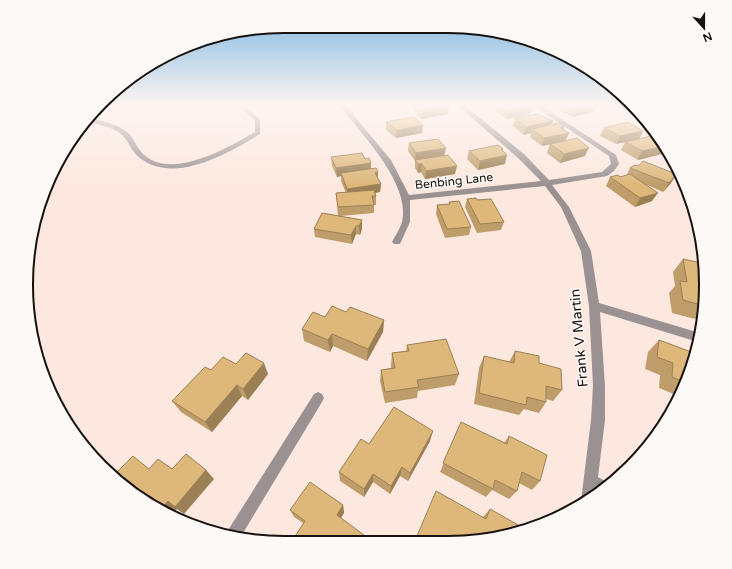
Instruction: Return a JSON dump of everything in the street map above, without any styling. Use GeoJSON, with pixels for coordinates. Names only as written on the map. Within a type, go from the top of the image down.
{"type":"FeatureCollection","features":[{"type":"Feature","properties":{"kind":"street"},"geometry":{"type":"LineString","coordinates":[[122,132],[130,139],[134,148],[143,157],[162,165],[185,164],[207,160],[258,133],[258,132]]}},
{"type":"Feature","properties":{"kind":"street","name":"Benbing Lane"},"geometry":{"type":"LineString","coordinates":[[363,132],[388,162],[406,198],[546,183],[604,174],[611,169],[615,164],[612,155],[577,132]]}},
{"type":"Feature","properties":{"kind":"street","name":"Frank V Martin"},"geometry":{"type":"LineString","coordinates":[[492,132],[522,156],[565,207],[586,251],[594,306],[599,386],[597,484]]}},
{"type":"Feature","properties":{"kind":"street"},"geometry":{"type":"LineString","coordinates":[[397,242],[406,222],[406,198]]}},
{"type":"Feature","properties":{"kind":"street"},"geometry":{"type":"LineString","coordinates":[[594,306],[693,336]]}},
{"type":"Feature","properties":{"kind":"street"},"geometry":{"type":"LineString","coordinates":[[235,531],[318,398]]}},
{"type":"Feature","properties":{"kind":"building"},"geometry":{"type":"Polygon","coordinates":[[[535,132],[567,132],[569,133],[544,138],[535,132]]]}},
{"type":"Feature","properties":{"kind":"building"},"geometry":{"type":"Polygon","coordinates":[[[611,132],[640,132],[620,136],[611,132]]]}},
{"type":"Feature","properties":{"kind":"building"},"geometry":{"type":"Polygon","coordinates":[[[651,136],[658,147],[642,151],[625,142],[651,136]]]}},
{"type":"Feature","properties":{"kind":"building"},"geometry":{"type":"Polygon","coordinates":[[[577,138],[589,148],[564,154],[550,144],[577,138]]]}},
{"type":"Feature","properties":{"kind":"building"},"geometry":{"type":"Polygon","coordinates":[[[438,139],[446,148],[416,153],[409,143],[438,139]]]}},
{"type":"Feature","properties":{"kind":"building"},"geometry":{"type":"Polygon","coordinates":[[[498,145],[507,155],[480,161],[469,151],[498,145]]]}},
{"type":"Feature","properties":{"kind":"building"},"geometry":{"type":"Polygon","coordinates":[[[362,153],[365,159],[369,158],[371,163],[336,168],[331,157],[362,153]]]}},
{"type":"Feature","properties":{"kind":"building"},"geometry":{"type":"Polygon","coordinates":[[[448,155],[457,166],[426,171],[422,164],[418,164],[415,160],[448,155]]]}},
{"type":"Feature","properties":{"kind":"building"},"geometry":{"type":"Polygon","coordinates":[[[643,161],[673,173],[675,177],[669,183],[630,168],[634,165],[638,166],[643,161]]]}},
{"type":"Feature","properties":{"kind":"building"},"geometry":{"type":"Polygon","coordinates":[[[376,168],[378,172],[375,173],[381,184],[347,189],[341,173],[376,168]]]}},
{"type":"Feature","properties":{"kind":"building"},"geometry":{"type":"Polygon","coordinates":[[[630,174],[658,193],[640,198],[610,177],[618,175],[620,177],[630,174]]]}},
{"type":"Feature","properties":{"kind":"building"},"geometry":{"type":"Polygon","coordinates":[[[374,190],[376,196],[372,196],[374,205],[338,207],[336,193],[374,190]]]}},
{"type":"Feature","properties":{"kind":"building"},"geometry":{"type":"Polygon","coordinates":[[[476,198],[477,200],[491,199],[504,222],[480,224],[467,199],[476,198]]]}},
{"type":"Feature","properties":{"kind":"building"},"geometry":{"type":"Polygon","coordinates":[[[459,201],[471,227],[447,229],[437,205],[450,204],[449,202],[459,201]]]}},
{"type":"Feature","properties":{"kind":"building"},"geometry":{"type":"Polygon","coordinates":[[[322,213],[362,220],[359,226],[356,226],[351,235],[314,229],[322,213]]]}},
{"type":"Feature","properties":{"kind":"building"},"geometry":{"type":"Polygon","coordinates":[[[683,259],[698,262],[699,284],[698,304],[683,300],[680,281],[687,282],[683,259]]]}},
{"type":"Feature","properties":{"kind":"building"},"geometry":{"type":"Polygon","coordinates":[[[332,306],[346,312],[350,307],[384,320],[368,349],[332,334],[328,340],[302,329],[313,312],[325,317],[332,306]]]}},
{"type":"Feature","properties":{"kind":"building"},"geometry":{"type":"Polygon","coordinates":[[[446,339],[459,374],[417,380],[419,387],[385,392],[381,370],[395,368],[392,353],[409,351],[407,345],[446,339]]]}},
{"type":"Feature","properties":{"kind":"building"},"geometry":{"type":"Polygon","coordinates":[[[659,340],[690,351],[680,380],[672,377],[673,363],[657,357],[659,340]]]}},
{"type":"Feature","properties":{"kind":"building"},"geometry":{"type":"Polygon","coordinates":[[[515,351],[539,356],[539,363],[561,369],[562,390],[546,386],[546,402],[527,397],[526,405],[479,393],[484,356],[514,363],[515,351]]]}},
{"type":"Feature","properties":{"kind":"building"},"geometry":{"type":"Polygon","coordinates":[[[246,353],[264,363],[243,389],[237,385],[205,422],[172,401],[205,367],[211,370],[223,357],[236,364],[246,353]]]}},
{"type":"Feature","properties":{"kind":"building"},"geometry":{"type":"Polygon","coordinates":[[[394,407],[433,431],[410,473],[402,467],[391,486],[373,474],[364,489],[339,472],[361,439],[369,444],[394,407]]]}},
{"type":"Feature","properties":{"kind":"building"},"geometry":{"type":"Polygon","coordinates":[[[461,422],[507,444],[509,436],[547,455],[540,481],[522,472],[517,491],[495,480],[493,489],[443,463],[461,422]]]}},
{"type":"Feature","properties":{"kind":"building"},"geometry":{"type":"Polygon","coordinates":[[[186,454],[206,470],[175,507],[168,501],[164,505],[145,494],[117,472],[133,456],[149,469],[158,459],[172,469],[186,454]]]}},
{"type":"Feature","properties":{"kind":"building"},"geometry":{"type":"Polygon","coordinates":[[[310,482],[343,505],[337,515],[365,536],[295,536],[305,521],[290,510],[310,482]]]}},
{"type":"Feature","properties":{"kind":"building"},"geometry":{"type":"Polygon","coordinates":[[[436,491],[486,519],[490,509],[519,525],[480,534],[417,536],[436,491]]]}}]}
